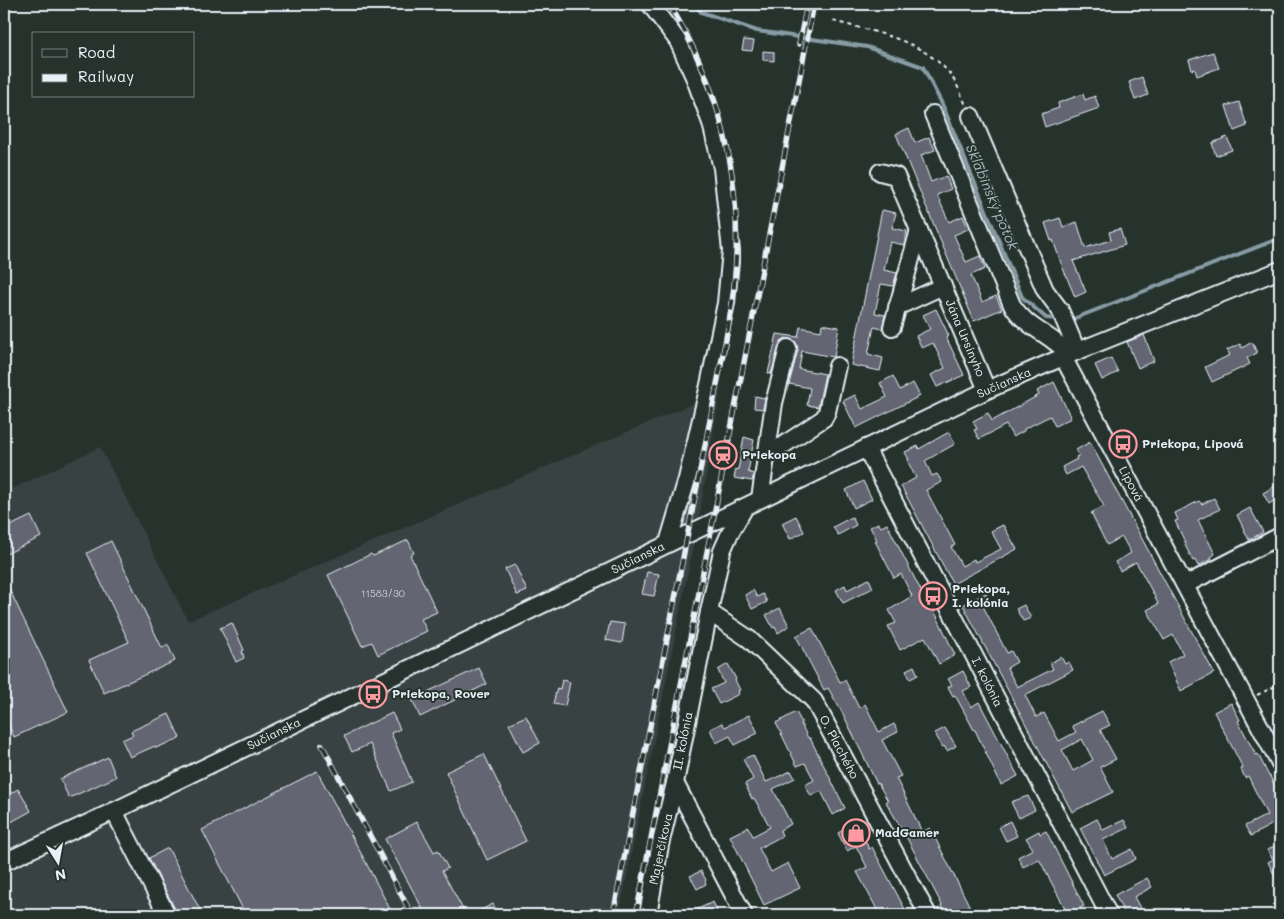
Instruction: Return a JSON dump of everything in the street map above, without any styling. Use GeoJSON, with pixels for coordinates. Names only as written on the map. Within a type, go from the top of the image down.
{"type":"FeatureCollection","features":[{"type":"Feature","properties":{"kind":"street"},"geometry":{"type":"LineString","coordinates":[[650,4],[678,41],[695,79],[711,123],[722,168],[731,251],[726,302],[709,385],[687,479],[668,543]]}},
{"type":"Feature","properties":{"kind":"street"},"geometry":{"type":"LineString","coordinates":[[933,114],[1012,305],[1019,316],[1032,328],[1070,351]]}},
{"type":"Feature","properties":{"kind":"street"},"geometry":{"type":"LineString","coordinates":[[971,116],[1045,290],[1060,310],[1070,351]]}},
{"type":"Feature","properties":{"kind":"street","name":"Jána Ursínyho"},"geometry":{"type":"LineString","coordinates":[[880,172],[896,176],[987,390]]}},
{"type":"Feature","properties":{"kind":"street"},"geometry":{"type":"LineString","coordinates":[[892,328],[919,230]]}},
{"type":"Feature","properties":{"kind":"street","name":"Sučianska"},"geometry":{"type":"LineString","coordinates":[[4,862],[114,811],[1070,351],[1280,270]]}},
{"type":"Feature","properties":{"kind":"street","name":"Jána Ursínyho"},"geometry":{"type":"LineString","coordinates":[[898,307],[942,286]]}},
{"type":"Feature","properties":{"kind":"street"},"geometry":{"type":"LineString","coordinates":[[752,503],[767,456],[774,403],[788,348]]}},
{"type":"Feature","properties":{"kind":"street","name":"Lipová"},"geometry":{"type":"LineString","coordinates":[[1070,351],[1185,585],[1280,764]]}},
{"type":"Feature","properties":{"kind":"street"},"geometry":{"type":"LineString","coordinates":[[767,456],[824,418],[837,366]]}},
{"type":"Feature","properties":{"kind":"street","name":"I. kolónia"},"geometry":{"type":"LineString","coordinates":[[866,448],[1108,915]]}},
{"type":"Feature","properties":{"kind":"street","name":"II. kolónia"},"geometry":{"type":"LineString","coordinates":[[744,915],[675,783],[722,551],[730,532],[752,503]]}},
{"type":"Feature","properties":{"kind":"street"},"geometry":{"type":"LineString","coordinates":[[1185,585],[1280,536]]}},
{"type":"Feature","properties":{"kind":"street","name":"O. Plachého"},"geometry":{"type":"LineString","coordinates":[[709,612],[749,639],[814,701],[928,915]]}},
{"type":"Feature","properties":{"kind":"street","name":"Majerčíkova"},"geometry":{"type":"LineString","coordinates":[[648,915],[660,845],[675,783]]}},
{"type":"Feature","properties":{"kind":"street"},"geometry":{"type":"LineString","coordinates":[[114,811],[167,915]]}},
{"type":"Feature","properties":{"kind":"path"},"geometry":{"type":"LineString","coordinates":[[833,21],[895,38],[922,49],[949,74],[971,116]]}},
{"type":"Feature","properties":{"kind":"path"},"geometry":{"type":"LineString","coordinates":[[1246,700],[1280,684]]}},
{"type":"Feature","properties":{"kind":"shaded area"},"geometry":{"type":"Polygon","coordinates":[[[720,392],[700,512],[619,915],[4,915],[4,493],[100,447],[188,621],[720,392]]]}},
{"type":"Feature","properties":{"kind":"building"},"geometry":{"type":"Polygon","coordinates":[[[744,40],[754,41],[752,51],[742,50],[744,40]]]}},
{"type":"Feature","properties":{"kind":"building"},"geometry":{"type":"Polygon","coordinates":[[[763,51],[774,52],[774,61],[763,60],[763,51]]]}},
{"type":"Feature","properties":{"kind":"building"},"geometry":{"type":"Polygon","coordinates":[[[1213,52],[1219,68],[1197,76],[1195,69],[1192,70],[1189,60],[1213,52]]]}},
{"type":"Feature","properties":{"kind":"building"},"geometry":{"type":"Polygon","coordinates":[[[1142,77],[1148,95],[1135,100],[1129,82],[1142,77]]]}},
{"type":"Feature","properties":{"kind":"building"},"geometry":{"type":"Polygon","coordinates":[[[1083,94],[1085,100],[1095,96],[1099,108],[1045,127],[1041,114],[1059,108],[1058,103],[1083,94]]]}},
{"type":"Feature","properties":{"kind":"building"},"geometry":{"type":"Polygon","coordinates":[[[1239,102],[1247,126],[1234,131],[1226,106],[1239,102]]]}},
{"type":"Feature","properties":{"kind":"building"},"geometry":{"type":"Polygon","coordinates":[[[909,128],[915,143],[929,137],[935,150],[921,155],[931,182],[946,176],[951,189],[937,195],[949,222],[963,216],[968,229],[954,235],[966,262],[980,256],[985,269],[971,275],[982,302],[996,296],[1002,309],[974,321],[896,134],[909,128]]]}},
{"type":"Feature","properties":{"kind":"building"},"geometry":{"type":"Polygon","coordinates":[[[1227,137],[1232,150],[1216,156],[1212,143],[1227,137]]]}},
{"type":"Feature","properties":{"kind":"building"},"geometry":{"type":"Polygon","coordinates":[[[882,210],[896,213],[892,228],[907,231],[904,245],[890,242],[884,270],[897,273],[893,286],[881,284],[875,313],[885,315],[882,329],[874,327],[868,354],[883,358],[880,371],[851,365],[882,210]]]}},
{"type":"Feature","properties":{"kind":"building"},"geometry":{"type":"Polygon","coordinates":[[[1060,218],[1063,227],[1077,222],[1085,248],[1111,240],[1109,232],[1120,229],[1125,245],[1073,261],[1086,292],[1075,297],[1045,223],[1060,218]]]}},
{"type":"Feature","properties":{"kind":"building"},"geometry":{"type":"Polygon","coordinates":[[[936,309],[949,336],[946,337],[964,375],[937,387],[931,375],[945,368],[933,343],[922,348],[916,336],[930,329],[923,315],[936,309]]]}},
{"type":"Feature","properties":{"kind":"building"},"geometry":{"type":"Polygon","coordinates":[[[822,324],[839,327],[834,357],[802,351],[799,369],[825,374],[818,407],[807,405],[810,388],[789,384],[798,350],[795,341],[786,338],[781,341],[771,374],[768,373],[777,334],[798,337],[800,327],[821,331],[822,324]]]}},
{"type":"Feature","properties":{"kind":"building"},"geometry":{"type":"Polygon","coordinates":[[[1144,335],[1154,361],[1138,368],[1127,342],[1144,335]]]}},
{"type":"Feature","properties":{"kind":"building"},"geometry":{"type":"Polygon","coordinates":[[[1252,342],[1257,353],[1247,358],[1250,364],[1212,382],[1205,367],[1230,355],[1227,350],[1240,344],[1242,348],[1252,342]]]}},
{"type":"Feature","properties":{"kind":"building"},"geometry":{"type":"Polygon","coordinates":[[[1111,358],[1118,372],[1102,380],[1095,365],[1111,358]]]}},
{"type":"Feature","properties":{"kind":"building"},"geometry":{"type":"Polygon","coordinates":[[[893,376],[900,390],[913,383],[920,396],[856,428],[843,401],[855,395],[862,409],[887,397],[880,383],[893,376]]]}},
{"type":"Feature","properties":{"kind":"building"},"geometry":{"type":"Polygon","coordinates":[[[1054,382],[1071,418],[1055,426],[1050,416],[1024,429],[1024,431],[1013,437],[1006,425],[979,439],[974,430],[977,429],[973,421],[988,413],[992,421],[1039,395],[1037,391],[1054,382]]]}},
{"type":"Feature","properties":{"kind":"building"},"geometry":{"type":"Polygon","coordinates":[[[755,396],[765,398],[763,409],[754,408],[755,396]]]}},
{"type":"Feature","properties":{"kind":"building"},"geometry":{"type":"Polygon","coordinates":[[[949,432],[955,444],[925,461],[932,476],[937,474],[942,482],[926,490],[955,545],[951,547],[962,566],[974,559],[975,562],[1001,549],[991,531],[1003,525],[1017,549],[953,584],[901,486],[916,478],[905,452],[918,446],[919,449],[949,432]]]}},
{"type":"Feature","properties":{"kind":"building"},"geometry":{"type":"Polygon","coordinates":[[[744,437],[754,440],[748,472],[754,474],[752,481],[734,478],[736,469],[738,470],[744,437]]]}},
{"type":"Feature","properties":{"kind":"building"},"geometry":{"type":"Polygon","coordinates":[[[1090,442],[1214,673],[1181,691],[1168,662],[1183,654],[1173,635],[1164,640],[1147,610],[1158,604],[1154,595],[1136,562],[1120,571],[1115,562],[1131,553],[1122,537],[1107,545],[1091,513],[1104,506],[1081,467],[1066,475],[1062,467],[1077,459],[1076,457],[1079,455],[1076,450],[1090,442]]]}},
{"type":"Feature","properties":{"kind":"building"},"geometry":{"type":"Polygon","coordinates":[[[863,481],[872,499],[854,508],[846,490],[863,481]]]}},
{"type":"Feature","properties":{"kind":"building"},"geometry":{"type":"Polygon","coordinates":[[[1280,483],[1280,497],[1269,504],[1263,493],[1280,483]]]}},
{"type":"Feature","properties":{"kind":"building"},"geometry":{"type":"Polygon","coordinates":[[[1214,498],[1220,509],[1198,520],[1215,554],[1211,557],[1212,559],[1198,566],[1195,560],[1193,561],[1185,545],[1175,521],[1178,520],[1175,513],[1199,501],[1202,504],[1214,498]]]}},
{"type":"Feature","properties":{"kind":"building"},"geometry":{"type":"Polygon","coordinates":[[[1250,508],[1263,532],[1249,540],[1237,515],[1250,508]]]}},
{"type":"Feature","properties":{"kind":"building"},"geometry":{"type":"Polygon","coordinates":[[[31,516],[41,537],[4,555],[4,529],[31,516]]]}},
{"type":"Feature","properties":{"kind":"building"},"geometry":{"type":"Polygon","coordinates":[[[796,516],[804,532],[790,539],[782,523],[796,516]]]}},
{"type":"Feature","properties":{"kind":"building"},"geometry":{"type":"Polygon","coordinates":[[[852,517],[856,525],[838,535],[833,527],[852,517]]]}},
{"type":"Feature","properties":{"kind":"building"},"geometry":{"type":"Polygon","coordinates":[[[878,523],[881,527],[887,524],[932,611],[934,610],[955,655],[939,664],[925,637],[900,650],[888,626],[896,623],[889,610],[912,596],[901,574],[894,578],[875,541],[877,540],[870,527],[878,523]]]}},
{"type":"Feature","properties":{"kind":"building"},"geometry":{"type":"Polygon","coordinates":[[[408,540],[414,553],[410,555],[437,612],[421,619],[427,631],[378,655],[372,642],[362,646],[328,575],[371,554],[373,556],[408,540]]]}},
{"type":"Feature","properties":{"kind":"building"},"geometry":{"type":"Polygon","coordinates":[[[111,541],[162,648],[168,645],[175,661],[104,693],[89,660],[129,642],[87,553],[111,541]]]}},
{"type":"Feature","properties":{"kind":"building"},"geometry":{"type":"Polygon","coordinates":[[[515,565],[527,591],[517,595],[505,569],[515,565]]]}},
{"type":"Feature","properties":{"kind":"building"},"geometry":{"type":"Polygon","coordinates":[[[647,572],[659,574],[654,596],[642,594],[647,572]]]}},
{"type":"Feature","properties":{"kind":"building"},"geometry":{"type":"Polygon","coordinates":[[[4,578],[68,712],[14,737],[4,715],[4,578]]]}},
{"type":"Feature","properties":{"kind":"building"},"geometry":{"type":"Polygon","coordinates":[[[869,579],[873,588],[843,603],[836,590],[845,585],[847,590],[869,579]]]}},
{"type":"Feature","properties":{"kind":"building"},"geometry":{"type":"Polygon","coordinates":[[[753,590],[757,597],[763,594],[767,602],[752,609],[745,595],[753,590]]]}},
{"type":"Feature","properties":{"kind":"building"},"geometry":{"type":"Polygon","coordinates":[[[986,593],[990,602],[983,606],[1007,653],[1011,651],[1017,662],[1007,668],[1017,687],[1053,669],[1050,663],[1061,657],[1065,664],[1069,662],[1073,670],[1025,695],[1036,717],[1044,713],[1059,741],[1076,732],[1072,726],[1102,711],[1110,725],[1100,730],[1116,759],[1100,767],[1113,792],[1072,812],[963,605],[986,593]],[[1082,739],[1062,750],[1073,771],[1093,760],[1082,739]]]}},
{"type":"Feature","properties":{"kind":"building"},"geometry":{"type":"Polygon","coordinates":[[[1024,605],[1031,618],[1023,621],[1016,609],[1024,605]]]}},
{"type":"Feature","properties":{"kind":"building"},"geometry":{"type":"Polygon","coordinates":[[[780,608],[789,626],[778,633],[766,615],[780,608]]]}},
{"type":"Feature","properties":{"kind":"building"},"geometry":{"type":"Polygon","coordinates":[[[610,622],[625,624],[622,643],[606,640],[610,622]]]}},
{"type":"Feature","properties":{"kind":"building"},"geometry":{"type":"Polygon","coordinates":[[[232,623],[244,650],[242,651],[244,658],[236,662],[220,628],[232,623]]]}},
{"type":"Feature","properties":{"kind":"building"},"geometry":{"type":"Polygon","coordinates":[[[812,628],[840,682],[845,680],[859,708],[865,704],[879,732],[894,724],[898,732],[882,740],[901,776],[896,778],[922,832],[930,828],[974,915],[945,915],[942,905],[886,802],[888,801],[877,784],[843,714],[828,688],[824,690],[796,636],[812,628]]]}},
{"type":"Feature","properties":{"kind":"building"},"geometry":{"type":"Polygon","coordinates":[[[728,664],[740,690],[738,691],[739,694],[719,704],[711,689],[724,683],[718,670],[728,664]]]}},
{"type":"Feature","properties":{"kind":"building"},"geometry":{"type":"Polygon","coordinates":[[[914,666],[918,675],[910,679],[906,670],[914,666]]]}},
{"type":"Feature","properties":{"kind":"building"},"geometry":{"type":"Polygon","coordinates":[[[479,668],[487,684],[420,717],[412,699],[479,668]]]}},
{"type":"Feature","properties":{"kind":"building"},"geometry":{"type":"Polygon","coordinates":[[[963,671],[971,687],[963,691],[971,707],[979,702],[1018,776],[1001,785],[975,730],[955,695],[953,696],[948,687],[952,685],[948,679],[963,671]]]}},
{"type":"Feature","properties":{"kind":"building"},"geometry":{"type":"Polygon","coordinates":[[[562,680],[570,682],[565,706],[553,704],[557,688],[560,689],[562,680]]]}},
{"type":"Feature","properties":{"kind":"building"},"geometry":{"type":"Polygon","coordinates":[[[1231,703],[1240,720],[1238,721],[1256,755],[1258,754],[1270,776],[1280,799],[1280,820],[1251,836],[1245,826],[1267,815],[1248,776],[1245,778],[1241,769],[1243,768],[1214,712],[1231,703]]]}},
{"type":"Feature","properties":{"kind":"building"},"geometry":{"type":"Polygon","coordinates":[[[796,712],[845,808],[833,815],[821,791],[811,796],[805,785],[814,780],[805,763],[797,766],[776,723],[796,712]]]}},
{"type":"Feature","properties":{"kind":"building"},"geometry":{"type":"Polygon","coordinates":[[[392,713],[400,729],[391,733],[412,782],[391,791],[370,744],[352,752],[344,736],[392,713]]]}},
{"type":"Feature","properties":{"kind":"building"},"geometry":{"type":"Polygon","coordinates":[[[169,714],[180,738],[130,757],[122,740],[133,735],[131,731],[169,714]]]}},
{"type":"Feature","properties":{"kind":"building"},"geometry":{"type":"Polygon","coordinates":[[[749,715],[758,733],[735,745],[730,736],[716,743],[710,729],[722,723],[725,727],[749,715]]]}},
{"type":"Feature","properties":{"kind":"building"},"geometry":{"type":"Polygon","coordinates":[[[526,716],[540,743],[523,752],[509,724],[526,716]]]}},
{"type":"Feature","properties":{"kind":"building"},"geometry":{"type":"Polygon","coordinates":[[[945,728],[956,746],[947,751],[944,746],[942,747],[935,733],[945,728]]]}},
{"type":"Feature","properties":{"kind":"building"},"geometry":{"type":"Polygon","coordinates":[[[484,754],[526,841],[487,860],[446,772],[484,754]]]}},
{"type":"Feature","properties":{"kind":"building"},"geometry":{"type":"Polygon","coordinates":[[[753,755],[766,782],[791,771],[795,778],[773,789],[791,824],[780,830],[782,836],[759,848],[771,872],[788,863],[800,888],[764,905],[730,836],[748,827],[753,836],[770,827],[745,784],[753,779],[743,759],[753,755]]]}},
{"type":"Feature","properties":{"kind":"building"},"geometry":{"type":"Polygon","coordinates":[[[108,757],[116,777],[69,798],[60,779],[108,757]]]}},
{"type":"Feature","properties":{"kind":"building"},"geometry":{"type":"Polygon","coordinates":[[[317,771],[393,915],[246,915],[202,830],[317,771]]]}},
{"type":"Feature","properties":{"kind":"building"},"geometry":{"type":"Polygon","coordinates":[[[18,789],[31,811],[4,826],[4,797],[18,789]]]}},
{"type":"Feature","properties":{"kind":"building"},"geometry":{"type":"Polygon","coordinates":[[[1028,796],[1035,810],[1019,818],[1011,802],[1028,796]]]}},
{"type":"Feature","properties":{"kind":"building"},"geometry":{"type":"Polygon","coordinates":[[[1097,819],[1103,830],[1124,820],[1128,828],[1103,840],[1112,859],[1132,849],[1136,859],[1104,875],[1080,828],[1097,819]]]}},
{"type":"Feature","properties":{"kind":"building"},"geometry":{"type":"Polygon","coordinates":[[[1010,821],[1017,836],[1006,841],[999,827],[1010,821]]]}},
{"type":"Feature","properties":{"kind":"building"},"geometry":{"type":"Polygon","coordinates":[[[417,822],[434,852],[438,850],[448,868],[442,871],[466,915],[426,915],[385,839],[417,822]]]}},
{"type":"Feature","properties":{"kind":"building"},"geometry":{"type":"Polygon","coordinates":[[[855,824],[869,849],[872,847],[908,915],[880,915],[857,872],[867,867],[856,846],[847,851],[838,833],[855,824]]]}},
{"type":"Feature","properties":{"kind":"building"},"geometry":{"type":"Polygon","coordinates":[[[1039,831],[1040,834],[1046,831],[1084,906],[1068,914],[1039,859],[1023,867],[1018,857],[1033,849],[1026,838],[1039,831]]]}},
{"type":"Feature","properties":{"kind":"building"},"geometry":{"type":"Polygon","coordinates":[[[1280,843],[1280,853],[1272,858],[1267,850],[1280,843]]]}},
{"type":"Feature","properties":{"kind":"building"},"geometry":{"type":"Polygon","coordinates":[[[168,848],[200,910],[190,915],[178,915],[149,858],[168,848]]]}},
{"type":"Feature","properties":{"kind":"building"},"geometry":{"type":"Polygon","coordinates":[[[1277,857],[1280,863],[1280,887],[1268,862],[1277,857]]]}},
{"type":"Feature","properties":{"kind":"building"},"geometry":{"type":"Polygon","coordinates":[[[701,871],[706,884],[697,889],[690,876],[701,871]]]}},
{"type":"Feature","properties":{"kind":"building"},"geometry":{"type":"Polygon","coordinates":[[[1147,878],[1152,887],[1134,897],[1144,915],[1125,915],[1115,895],[1147,878]]]}},
{"type":"Feature","properties":{"kind":"building"},"geometry":{"type":"Polygon","coordinates":[[[713,902],[719,915],[685,915],[713,902]]]}},
{"type":"Feature","properties":{"kind":"building"},"geometry":{"type":"Polygon","coordinates":[[[493,904],[499,915],[471,915],[493,904]]]}},
{"type":"Feature","properties":{"kind":"waterway","name":"Sklabinský potok"},"geometry":{"type":"LineString","coordinates":[[695,4],[701,12],[757,31],[867,47],[923,67],[942,104],[1022,297],[1046,318],[1059,319]]}},
{"type":"Feature","properties":{"kind":"waterway","name":"Sklabinský potok"},"geometry":{"type":"LineString","coordinates":[[1069,319],[1280,238]]}},
{"type":"Feature","properties":{"kind":"railway"},"geometry":{"type":"LineString","coordinates":[[613,915],[728,328],[734,285],[735,201],[730,160],[720,120],[707,81],[690,42],[669,4]]}},
{"type":"Feature","properties":{"kind":"railway"},"geometry":{"type":"LineString","coordinates":[[799,44],[807,4]]}},
{"type":"Feature","properties":{"kind":"railway"},"geometry":{"type":"LineString","coordinates":[[636,915],[814,4]]}},
{"type":"Feature","properties":{"kind":"railway"},"geometry":{"type":"LineString","coordinates":[[322,745],[412,915]]}},
{"type":"Feature","properties":{"kind":"place","name":"Priekopa, Lipová"},"geometry":{"type":"Point","coordinates":[1123,444]}},
{"type":"Feature","properties":{"kind":"place","name":"Priekopa"},"geometry":{"type":"Point","coordinates":[723,455]}},
{"type":"Feature","properties":{"kind":"place","name":"Priekopa, I. kolónia"},"geometry":{"type":"Point","coordinates":[933,596]}},
{"type":"Feature","properties":{"kind":"place","name":"Priekopa, Rover"},"geometry":{"type":"Point","coordinates":[373,694]}},
{"type":"Feature","properties":{"kind":"place","name":"MadGamer"},"geometry":{"type":"Point","coordinates":[856,833]}}]}
